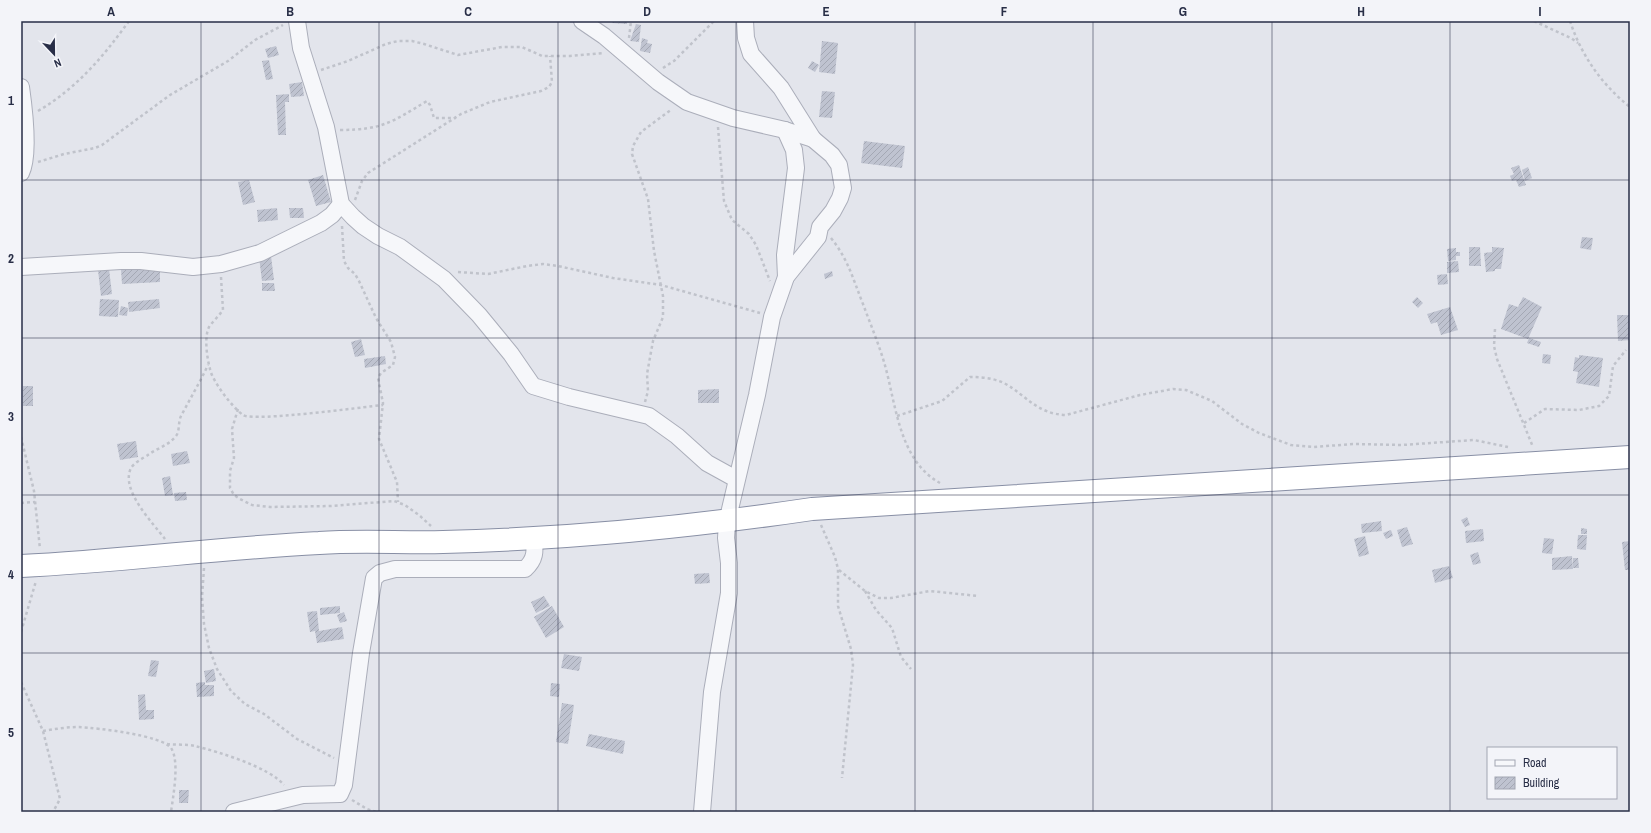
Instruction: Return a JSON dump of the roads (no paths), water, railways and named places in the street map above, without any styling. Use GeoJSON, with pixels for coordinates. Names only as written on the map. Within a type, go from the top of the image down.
{"type":"FeatureCollection","features":[{"type":"Feature","properties":{"kind":"highway"},"geometry":{"type":"LineString","coordinates":[[31,566],[209,550],[321,542],[444,542],[592,535],[727,522],[812,509],[1630,457]]}},
{"type":"Feature","properties":{"kind":"street"},"geometry":{"type":"LineString","coordinates":[[582,21],[604,36],[658,82],[687,102],[733,118],[785,130],[814,139]]}},
{"type":"Feature","properties":{"kind":"street"},"geometry":{"type":"LineString","coordinates":[[702,812],[712,692],[729,593],[729,563],[726,538],[727,522],[757,395],[774,310],[786,277],[818,237],[820,227],[833,212],[843,188],[839,165],[832,155],[814,139],[782,88],[751,54],[746,38],[745,21]]}},
{"type":"Feature","properties":{"kind":"street"},"geometry":{"type":"LineString","coordinates":[[291,23],[301,48],[327,132],[343,209],[363,226],[378,236],[400,247],[438,275],[479,315],[511,354],[533,386],[569,398],[649,416],[677,436],[707,463],[736,479]]}},
{"type":"Feature","properties":{"kind":"street"},"geometry":{"type":"LineString","coordinates":[[21,88],[26,144],[22,171]]}},
{"type":"Feature","properties":{"kind":"street"},"geometry":{"type":"LineString","coordinates":[[785,130],[794,150],[796,168],[785,255],[786,277]]}},
{"type":"Feature","properties":{"kind":"street"},"geometry":{"type":"LineString","coordinates":[[21,267],[93,262],[141,261],[193,267],[221,264],[260,253],[321,223],[343,209]]}},
{"type":"Feature","properties":{"kind":"street"},"geometry":{"type":"LineString","coordinates":[[234,812],[294,797],[340,794],[346,770],[361,653],[374,578],[380,573],[395,569],[525,569],[532,563],[535,555],[534,537]]}}]}
